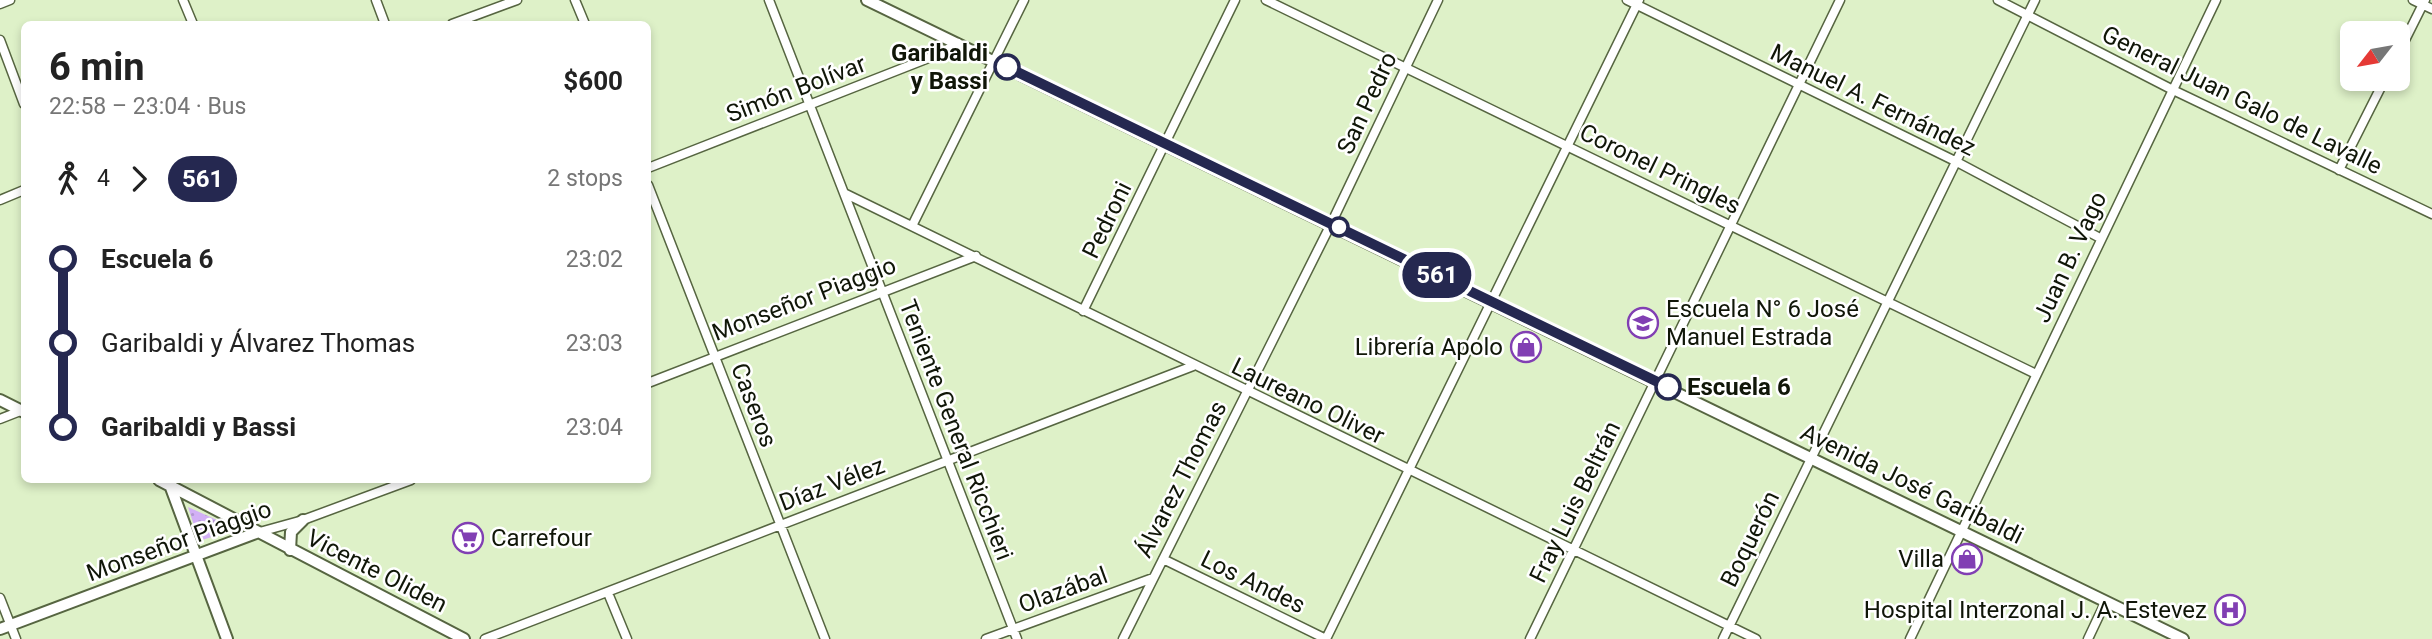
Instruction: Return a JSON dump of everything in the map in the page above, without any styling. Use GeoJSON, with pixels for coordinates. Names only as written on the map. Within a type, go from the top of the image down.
{"type":"FeatureCollection","features":[{"type":"Feature","properties":{"kind":"main road","name":"Avenida José Garibaldi"},"geometry":{"type":"LineString","coordinates":[[867,0],[1811,456],[2105,603],[2183,639]]}},
{"type":"Feature","properties":{"kind":"main road"},"geometry":{"type":"LineString","coordinates":[[0,400],[21,410]]}},
{"type":"Feature","properties":{"kind":"main road","name":"Vicente Oliden"},"geometry":{"type":"LineString","coordinates":[[166,483],[256,533],[464,639]]}},
{"type":"Feature","properties":{"kind":"main road"},"geometry":{"type":"LineString","coordinates":[[170,485],[228,639]]}},
{"type":"Feature","properties":{"kind":"main road"},"geometry":{"type":"LineString","coordinates":[[290,550],[291,532],[303,520]]}},
{"type":"Feature","properties":{"kind":"main road","name":"Monseñor Piaggio"},"geometry":{"type":"LineString","coordinates":[[5,627],[256,533]]}},
{"type":"Feature","properties":{"kind":"street"},"geometry":{"type":"LineString","coordinates":[[0,4],[10,0]]}},
{"type":"Feature","properties":{"kind":"street"},"geometry":{"type":"LineString","coordinates":[[183,0],[191,21]]}},
{"type":"Feature","properties":{"kind":"street"},"geometry":{"type":"LineString","coordinates":[[376,0],[384,21]]}},
{"type":"Feature","properties":{"kind":"street"},"geometry":{"type":"LineString","coordinates":[[460,21],[517,0]]}},
{"type":"Feature","properties":{"kind":"street"},"geometry":{"type":"LineString","coordinates":[[575,0],[584,21]]}},
{"type":"Feature","properties":{"kind":"street","name":"Teniente General Ricchieri"},"geometry":{"type":"LineString","coordinates":[[769,0],[1017,639]]}},
{"type":"Feature","properties":{"kind":"street"},"geometry":{"type":"LineString","coordinates":[[912,226],[1024,0]]}},
{"type":"Feature","properties":{"kind":"street","name":"Pedroni"},"geometry":{"type":"LineString","coordinates":[[1083,312],[1235,0]]}},
{"type":"Feature","properties":{"kind":"street","name":"Coronel Pringles"},"geometry":{"type":"LineString","coordinates":[[1266,0],[1730,223],[1885,302],[2036,374]]}},
{"type":"Feature","properties":{"kind":"street","name":"San Pedro"},"geometry":{"type":"LineString","coordinates":[[1331,223],[1438,0]]}},
{"type":"Feature","properties":{"kind":"street","name":"Manuel A. Fernández"},"geometry":{"type":"LineString","coordinates":[[1627,0],[1638,2],[2100,237]]}},
{"type":"Feature","properties":{"kind":"street","name":"Fray Luis Beltrán"},"geometry":{"type":"LineString","coordinates":[[1530,639],[1840,0]]}},
{"type":"Feature","properties":{"kind":"street","name":"General Juan Galo de Lavalle"},"geometry":{"type":"LineString","coordinates":[[1998,0],[2173,90],[2432,214]]}},
{"type":"Feature","properties":{"kind":"street","name":"Boquerón"},"geometry":{"type":"LineString","coordinates":[[1723,639],[1885,302],[2035,0]]}},
{"type":"Feature","properties":{"kind":"street","name":"Juan B. Vago"},"geometry":{"type":"LineString","coordinates":[[1910,639],[2100,237],[2216,0]]}},
{"type":"Feature","properties":{"kind":"street"},"geometry":{"type":"LineString","coordinates":[[2413,0],[2424,2],[2432,9]]}},
{"type":"Feature","properties":{"kind":"street"},"geometry":{"type":"LineString","coordinates":[[1326,639],[1638,2]]}},
{"type":"Feature","properties":{"kind":"street"},"geometry":{"type":"LineString","coordinates":[[2410,30],[2424,2]]}},
{"type":"Feature","properties":{"kind":"street"},"geometry":{"type":"LineString","coordinates":[[0,40],[21,96]]}},
{"type":"Feature","properties":{"kind":"street","name":"Simón Bolívar"},"geometry":{"type":"LineString","coordinates":[[651,167],[939,54],[958,43]]}},
{"type":"Feature","properties":{"kind":"street"},"geometry":{"type":"LineString","coordinates":[[2340,170],[2379,91]]}},
{"type":"Feature","properties":{"kind":"street"},"geometry":{"type":"LineString","coordinates":[[0,200],[21,191]]}},
{"type":"Feature","properties":{"kind":"street","name":"Caseros"},"geometry":{"type":"LineString","coordinates":[[651,193],[825,639]]}},
{"type":"Feature","properties":{"kind":"street","name":"Laureano Oliver"},"geometry":{"type":"LineString","coordinates":[[846,194],[1756,639]]}},
{"type":"Feature","properties":{"kind":"street","name":"Álvarez Thomas"},"geometry":{"type":"LineString","coordinates":[[1123,639],[1331,223]]}},
{"type":"Feature","properties":{"kind":"street","name":"Monseñor Piaggio"},"geometry":{"type":"LineString","coordinates":[[651,382],[714,355],[976,256]]}},
{"type":"Feature","properties":{"kind":"street","name":"Díaz Vélez"},"geometry":{"type":"LineString","coordinates":[[485,639],[1193,366]]}},
{"type":"Feature","properties":{"kind":"street"},"geometry":{"type":"LineString","coordinates":[[0,419],[21,412]]}},
{"type":"Feature","properties":{"kind":"street","name":"Monseñor Piaggio"},"geometry":{"type":"LineString","coordinates":[[256,533],[303,520],[403,483]]}},
{"type":"Feature","properties":{"kind":"street","name":"Los Andes"},"geometry":{"type":"LineString","coordinates":[[1163,559],[1326,639]]}},
{"type":"Feature","properties":{"kind":"street","name":"Olazábal"},"geometry":{"type":"LineString","coordinates":[[986,639],[1153,578]]}},
{"type":"Feature","properties":{"kind":"street"},"geometry":{"type":"LineString","coordinates":[[608,593],[627,639]]}},
{"type":"Feature","properties":{"kind":"street"},"geometry":{"type":"LineString","coordinates":[[0,598],[5,627],[16,639]]}},
{"type":"Feature","properties":{"kind":"street"},"geometry":{"type":"LineString","coordinates":[[2088,639],[2105,603]]}},
{"type":"Feature","properties":{"kind":"shaded area"},"geometry":{"type":"Polygon","coordinates":[[[188,507],[237,529],[199,541],[188,507]]]}},
{"type":"Feature","properties":{"kind":"bus line","name":"561"},"geometry":{"type":"LineString","coordinates":[[1007,67],[1668,387]]}},
{"type":"Feature","properties":{"kind":"place","name":"Garibaldi y Bassi"},"geometry":{"type":"Point","coordinates":[1007,67]}},
{"type":"Feature","properties":{"kind":"place","name":"Escuela N° 6 José Manuel Estrada"},"geometry":{"type":"Point","coordinates":[1643,323]}},
{"type":"Feature","properties":{"kind":"place","name":"Librería Apolo"},"geometry":{"type":"Point","coordinates":[1526,347]}},
{"type":"Feature","properties":{"kind":"place","name":"Escuela 6"},"geometry":{"type":"Point","coordinates":[1668,387]}},
{"type":"Feature","properties":{"kind":"place","name":"Carrefour"},"geometry":{"type":"Point","coordinates":[468,538]}},
{"type":"Feature","properties":{"kind":"place","name":"Villa"},"geometry":{"type":"Point","coordinates":[1967,559]}},
{"type":"Feature","properties":{"kind":"place","name":"Hospital Interzonal J. A. Estevez"},"geometry":{"type":"Point","coordinates":[2230,610]}}]}
